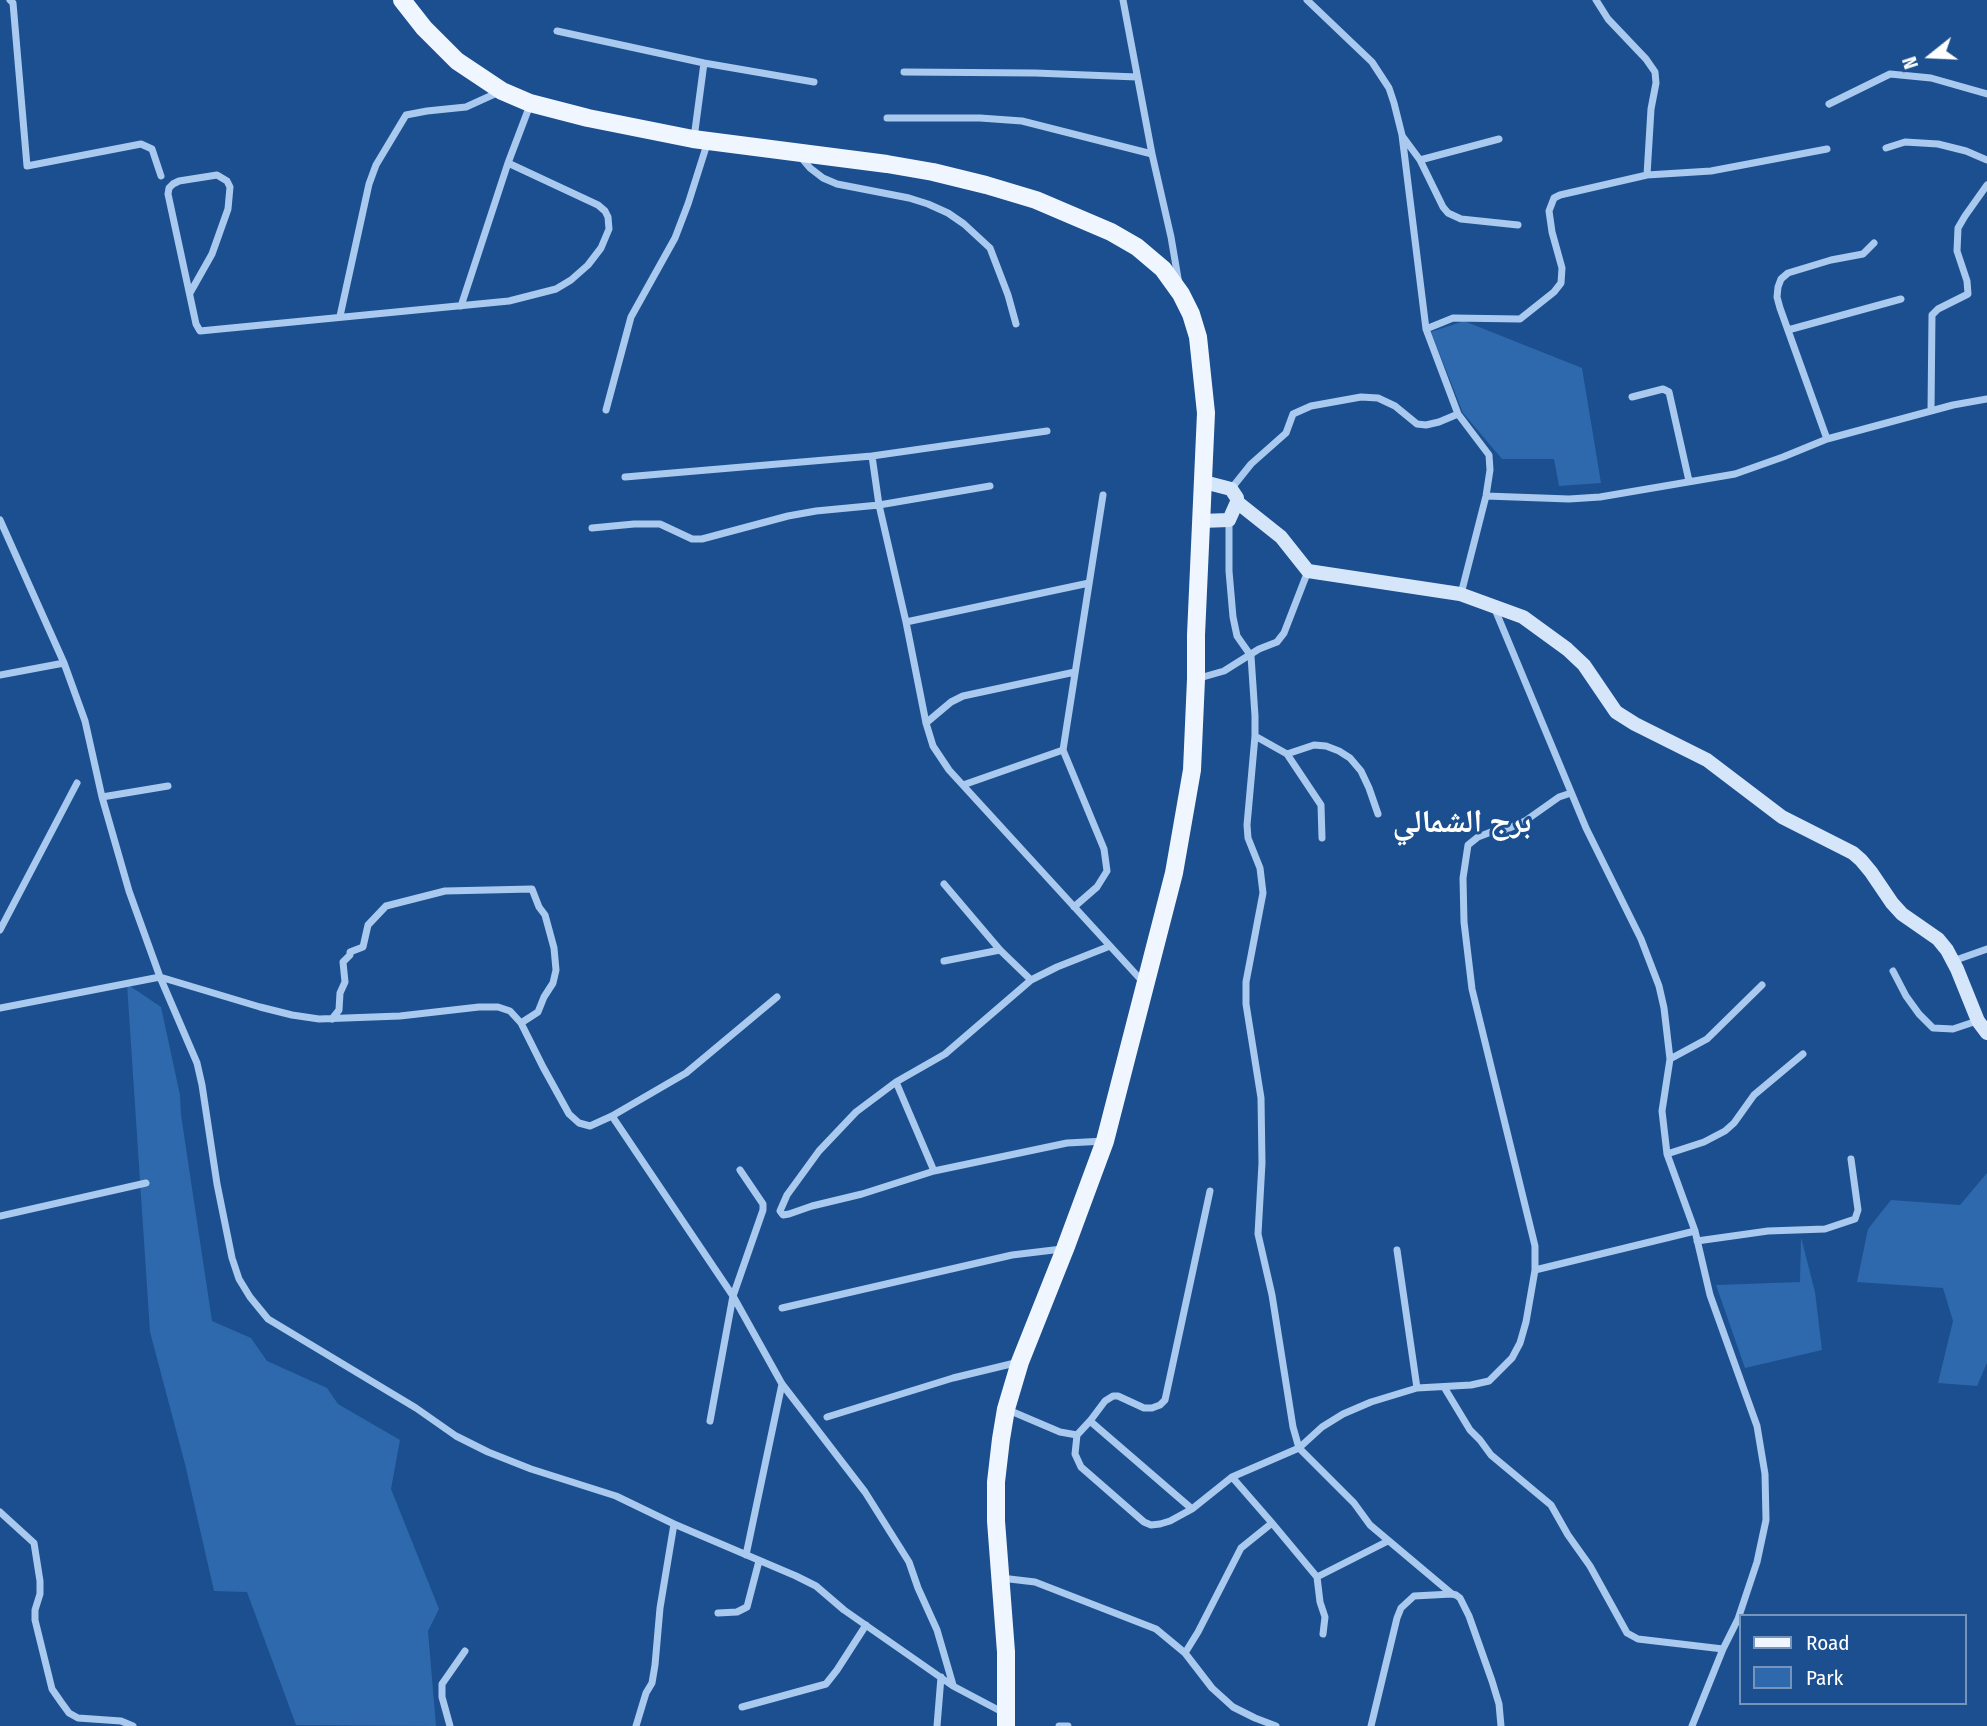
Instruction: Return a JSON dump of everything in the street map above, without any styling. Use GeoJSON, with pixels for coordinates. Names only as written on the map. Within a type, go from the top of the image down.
{"type":"FeatureCollection","features":[{"type":"Feature","properties":{"kind":"main road"},"geometry":{"type":"LineString","coordinates":[[402,0],[424,28],[457,61],[502,91],[530,103],[598,120],[701,140],[933,172],[1035,200],[1111,232],[1137,247],[1163,269],[1191,314],[1198,337],[1206,413],[1192,769],[1174,873],[1105,1141],[1020,1362],[1000,1439],[996,1521],[1006,1652],[1006,1720]]}},
{"type":"Feature","properties":{"kind":"street"},"geometry":{"type":"LineString","coordinates":[[10,0],[13,4],[27,166],[141,144],[152,149],[161,176]]}},
{"type":"Feature","properties":{"kind":"street"},"geometry":{"type":"LineString","coordinates":[[1123,0],[1181,294]]}},
{"type":"Feature","properties":{"kind":"street"},"geometry":{"type":"LineString","coordinates":[[1307,0],[1372,62],[1382,75],[1394,103],[1402,135],[1426,329],[1458,414],[1489,455],[1486,496],[1461,594]]}},
{"type":"Feature","properties":{"kind":"street"},"geometry":{"type":"LineString","coordinates":[[1596,0],[1608,19],[1655,72],[1647,175]]}},
{"type":"Feature","properties":{"kind":"street"},"geometry":{"type":"LineString","coordinates":[[557,31],[704,63],[814,82]]}},
{"type":"Feature","properties":{"kind":"street"},"geometry":{"type":"LineString","coordinates":[[606,410],[631,317],[675,238],[688,204],[701,140],[704,63]]}},
{"type":"Feature","properties":{"kind":"street"},"geometry":{"type":"LineString","coordinates":[[904,72],[1137,77]]}},
{"type":"Feature","properties":{"kind":"street"},"geometry":{"type":"LineString","coordinates":[[1829,104],[1890,74],[1931,78],[1987,94]]}},
{"type":"Feature","properties":{"kind":"street"},"geometry":{"type":"LineString","coordinates":[[340,316],[369,184],[376,165],[406,115],[466,107],[502,91]]}},
{"type":"Feature","properties":{"kind":"street"},"geometry":{"type":"LineString","coordinates":[[461,306],[530,103]]}},
{"type":"Feature","properties":{"kind":"street"},"geometry":{"type":"LineString","coordinates":[[887,118],[1022,121],[1152,154]]}},
{"type":"Feature","properties":{"kind":"street"},"geometry":{"type":"LineString","coordinates":[[1402,135],[1420,160],[1443,207],[1453,216],[1518,225]]}},
{"type":"Feature","properties":{"kind":"street"},"geometry":{"type":"LineString","coordinates":[[1420,160],[1499,139]]}},
{"type":"Feature","properties":{"kind":"street"},"geometry":{"type":"LineString","coordinates":[[1886,148],[1905,142],[1938,144],[1966,150],[1987,160]]}},
{"type":"Feature","properties":{"kind":"street"},"geometry":{"type":"LineString","coordinates":[[1426,329],[1453,318],[1514,320],[1526,316],[1554,292],[1563,276],[1549,219],[1554,198],[1568,192],[1647,175],[1711,172],[1826,149]]}},
{"type":"Feature","properties":{"kind":"street"},"geometry":{"type":"LineString","coordinates":[[796,152],[823,178],[852,188],[929,204],[964,224],[990,248],[1017,324]]}},
{"type":"Feature","properties":{"kind":"street"},"geometry":{"type":"LineString","coordinates":[[190,293],[212,254],[228,209],[230,187],[227,181],[217,175],[179,181],[169,188],[168,199],[197,326],[202,332],[509,301],[556,289],[588,265],[601,248],[609,229],[608,217],[598,205],[508,163]]}},
{"type":"Feature","properties":{"kind":"street"},"geometry":{"type":"LineString","coordinates":[[1931,411],[1932,315],[1938,309],[1968,294],[1967,281],[1957,251],[1958,228],[1987,185]]}},
{"type":"Feature","properties":{"kind":"street"},"geometry":{"type":"LineString","coordinates":[[1827,439],[1777,297],[1781,279],[1788,273],[1863,254],[1874,243]]}},
{"type":"Feature","properties":{"kind":"street"},"geometry":{"type":"LineString","coordinates":[[1788,330],[1900,299]]}},
{"type":"Feature","properties":{"kind":"street"},"geometry":{"type":"LineString","coordinates":[[1632,397],[1663,389],[1669,392],[1689,481]]}},
{"type":"Feature","properties":{"kind":"street"},"geometry":{"type":"LineString","coordinates":[[1458,414],[1439,422],[1417,424],[1378,398],[1361,397],[1311,406],[1293,414],[1286,433],[1251,464],[1234,496],[1229,520],[1229,571],[1237,636],[1251,656],[1255,736],[1247,825],[1248,838],[1260,868],[1263,893],[1246,982],[1246,1004],[1261,1098],[1262,1163],[1258,1234],[1272,1295],[1293,1427],[1299,1448],[1354,1503],[1370,1525],[1460,1598],[1469,1616],[1499,1704],[1501,1726]]}},
{"type":"Feature","properties":{"kind":"street"},"geometry":{"type":"LineString","coordinates":[[1486,496],[1569,499],[1633,492],[1735,474],[1827,439],[1953,405],[1987,399]]}},
{"type":"Feature","properties":{"kind":"street"},"geometry":{"type":"LineString","coordinates":[[625,477],[872,456],[1047,431]]}},
{"type":"Feature","properties":{"kind":"street"},"geometry":{"type":"LineString","coordinates":[[872,456],[879,505],[933,746],[963,785],[1146,986]]}},
{"type":"Feature","properties":{"kind":"street"},"geometry":{"type":"LineString","coordinates":[[1204,482],[1234,496],[1281,537],[1308,571],[1461,594],[1523,617],[1584,665],[1616,712],[1634,724],[1707,760],[1782,817],[1853,853],[1871,872],[1902,914],[1938,939],[1953,961],[1978,1021],[1987,1033]]}},
{"type":"Feature","properties":{"kind":"street"},"geometry":{"type":"LineString","coordinates":[[592,528],[660,524],[692,539],[702,540],[806,513],[879,505],[990,486]]}},
{"type":"Feature","properties":{"kind":"street"},"geometry":{"type":"LineString","coordinates":[[1074,906],[1097,887],[1107,871],[1104,849],[1063,750],[1103,495]]}},
{"type":"Feature","properties":{"kind":"street"},"geometry":{"type":"LineString","coordinates":[[0,520],[64,663],[85,721],[102,797],[129,891],[160,978],[197,1063],[232,1258],[250,1297],[268,1319],[416,1408],[456,1436],[488,1452],[531,1469],[617,1496],[816,1586],[866,1625],[1006,1720]]}},
{"type":"Feature","properties":{"kind":"street"},"geometry":{"type":"LineString","coordinates":[[1201,521],[1229,520]]}},
{"type":"Feature","properties":{"kind":"street"},"geometry":{"type":"LineString","coordinates":[[1196,679],[1224,671],[1259,649],[1277,642],[1284,633],[1308,571]]}},
{"type":"Feature","properties":{"kind":"street"},"geometry":{"type":"LineString","coordinates":[[906,622],[1090,583]]}},
{"type":"Feature","properties":{"kind":"street"},"geometry":{"type":"LineString","coordinates":[[1494,607],[1586,828],[1641,939],[1664,1008],[1670,1059],[1662,1111],[1667,1154],[1695,1231],[1716,1313],[1757,1426],[1765,1474],[1766,1520],[1757,1562],[1740,1614]]}},
{"type":"Feature","properties":{"kind":"street"},"geometry":{"type":"LineString","coordinates":[[0,674],[64,663]]}},
{"type":"Feature","properties":{"kind":"street"},"geometry":{"type":"LineString","coordinates":[[926,723],[951,702],[963,696],[1075,672]]}},
{"type":"Feature","properties":{"kind":"street"},"geometry":{"type":"LineString","coordinates":[[1255,736],[1287,754],[1321,805],[1322,838]]}},
{"type":"Feature","properties":{"kind":"street"},"geometry":{"type":"LineString","coordinates":[[1287,754],[1314,745],[1326,746],[1350,758],[1361,771],[1378,814]]}},
{"type":"Feature","properties":{"kind":"street"},"geometry":{"type":"LineString","coordinates":[[963,785],[1063,750]]}},
{"type":"Feature","properties":{"kind":"street"},"geometry":{"type":"LineString","coordinates":[[0,930],[77,783]]}},
{"type":"Feature","properties":{"kind":"street"},"geometry":{"type":"LineString","coordinates":[[102,797],[168,786]]}},
{"type":"Feature","properties":{"kind":"street"},"geometry":{"type":"LineString","coordinates":[[1210,1191],[1165,1400],[1160,1405],[1144,1408],[1113,1396],[1105,1401],[1077,1436],[1075,1454],[1081,1467],[1144,1522],[1151,1525],[1170,1521],[1192,1509],[1232,1477],[1299,1448],[1322,1427],[1371,1402],[1417,1388],[1471,1385],[1489,1381],[1512,1358],[1521,1343],[1535,1270],[1535,1246],[1472,989],[1464,922],[1463,878],[1468,845],[1478,837],[1506,830],[1525,821],[1559,797],[1572,793]]}},
{"type":"Feature","properties":{"kind":"street"},"geometry":{"type":"LineString","coordinates":[[944,884],[1000,950],[1031,980]]}},
{"type":"Feature","properties":{"kind":"street"},"geometry":{"type":"LineString","coordinates":[[332,1019],[339,1010],[340,992],[345,982],[343,962],[350,956],[350,952],[363,947],[368,926],[386,906],[445,891],[531,890],[545,915],[554,948],[556,970],[553,983],[538,1012],[521,1023]]}},
{"type":"Feature","properties":{"kind":"street"},"geometry":{"type":"LineString","coordinates":[[1105,1141],[1067,1143],[934,1171],[789,1214],[783,1215],[780,1211],[793,1186],[827,1142],[856,1112],[896,1082],[945,1054],[1031,980],[1110,946]]}},
{"type":"Feature","properties":{"kind":"street"},"geometry":{"type":"LineString","coordinates":[[944,961],[1000,950]]}},
{"type":"Feature","properties":{"kind":"street"},"geometry":{"type":"LineString","coordinates":[[1953,961],[1987,950]]}},
{"type":"Feature","properties":{"kind":"street"},"geometry":{"type":"LineString","coordinates":[[1893,971],[1906,996],[1933,1028],[1953,1029],[1978,1021]]}},
{"type":"Feature","properties":{"kind":"street"},"geometry":{"type":"LineString","coordinates":[[0,1008],[160,978],[292,1015],[332,1019],[498,1007],[510,1011],[521,1023],[569,1114],[579,1123],[590,1126],[686,1073],[777,998]]}},
{"type":"Feature","properties":{"kind":"street"},"geometry":{"type":"LineString","coordinates":[[1670,1059],[1707,1039],[1762,985]]}},
{"type":"Feature","properties":{"kind":"street"},"geometry":{"type":"LineString","coordinates":[[1667,1154],[1704,1142],[1725,1131],[1754,1095],[1803,1054]]}},
{"type":"Feature","properties":{"kind":"street"},"geometry":{"type":"LineString","coordinates":[[896,1082],[934,1171]]}},
{"type":"Feature","properties":{"kind":"street"},"geometry":{"type":"LineString","coordinates":[[612,1116],[733,1296],[782,1384],[864,1492],[909,1562],[937,1630],[953,1686]]}},
{"type":"Feature","properties":{"kind":"street"},"geometry":{"type":"LineString","coordinates":[[1697,1241],[1768,1231],[1825,1229],[1855,1219],[1858,1210],[1852,1159]]}},
{"type":"Feature","properties":{"kind":"street"},"geometry":{"type":"LineString","coordinates":[[710,1421],[733,1296],[763,1210],[763,1204],[740,1170]]}},
{"type":"Feature","properties":{"kind":"street"},"geometry":{"type":"LineString","coordinates":[[0,1216],[146,1182]]}},
{"type":"Feature","properties":{"kind":"street"},"geometry":{"type":"LineString","coordinates":[[1535,1270],[1695,1231]]}},
{"type":"Feature","properties":{"kind":"street"},"geometry":{"type":"LineString","coordinates":[[782,1308],[1012,1255],[1065,1249]]}},
{"type":"Feature","properties":{"kind":"street"},"geometry":{"type":"LineString","coordinates":[[1397,1250],[1417,1388]]}},
{"type":"Feature","properties":{"kind":"street"},"geometry":{"type":"LineString","coordinates":[[827,1417],[953,1378],[1020,1362]]}},
{"type":"Feature","properties":{"kind":"street"},"geometry":{"type":"LineString","coordinates":[[746,1555],[782,1384]]}},
{"type":"Feature","properties":{"kind":"street"},"geometry":{"type":"LineString","coordinates":[[1444,1387],[1470,1430],[1491,1455],[1551,1505],[1590,1566],[1627,1633],[1638,1639],[1723,1649]]}},
{"type":"Feature","properties":{"kind":"street"},"geometry":{"type":"LineString","coordinates":[[1006,1409],[1060,1432],[1077,1436]]}},
{"type":"Feature","properties":{"kind":"street"},"geometry":{"type":"LineString","coordinates":[[1090,1421],[1192,1509]]}},
{"type":"Feature","properties":{"kind":"street"},"geometry":{"type":"LineString","coordinates":[[1232,1477],[1317,1577],[1325,1618],[1323,1634]]}},
{"type":"Feature","properties":{"kind":"street"},"geometry":{"type":"LineString","coordinates":[[0,1512],[34,1543],[40,1594],[34,1610],[35,1620],[52,1689],[69,1713],[78,1718],[121,1721],[133,1726]]}},
{"type":"Feature","properties":{"kind":"street"},"geometry":{"type":"LineString","coordinates":[[1185,1653],[1241,1548],[1272,1523]]}},
{"type":"Feature","properties":{"kind":"street"},"geometry":{"type":"LineString","coordinates":[[636,1726],[646,1693],[652,1683],[660,1608],[674,1524]]}},
{"type":"Feature","properties":{"kind":"street"},"geometry":{"type":"LineString","coordinates":[[1317,1577],[1388,1541]]}},
{"type":"Feature","properties":{"kind":"street"},"geometry":{"type":"LineString","coordinates":[[718,1613],[737,1612],[747,1607],[759,1561]]}},
{"type":"Feature","properties":{"kind":"street"},"geometry":{"type":"LineString","coordinates":[[1000,1578],[1035,1582],[1144,1623],[1168,1637],[1185,1653],[1212,1688],[1233,1707],[1276,1726]]}},
{"type":"Feature","properties":{"kind":"street"},"geometry":{"type":"LineString","coordinates":[[1371,1726],[1401,1608],[1414,1596],[1452,1594]]}},
{"type":"Feature","properties":{"kind":"street"},"geometry":{"type":"LineString","coordinates":[[1692,1726],[1738,1619]]}},
{"type":"Feature","properties":{"kind":"street"},"geometry":{"type":"LineString","coordinates":[[742,1707],[826,1684],[866,1625]]}},
{"type":"Feature","properties":{"kind":"street"},"geometry":{"type":"LineString","coordinates":[[450,1726],[442,1697],[442,1684],[466,1651]]}},
{"type":"Feature","properties":{"kind":"street"},"geometry":{"type":"LineString","coordinates":[[937,1726],[941,1677]]}},
{"type":"Feature","properties":{"kind":"street"},"geometry":{"type":"LineString","coordinates":[[1059,1726],[1068,1726]]}},
{"type":"Feature","properties":{"kind":"green space"},"geometry":{"type":"Polygon","coordinates":[[[1464,321],[1582,368],[1601,483],[1559,486],[1554,459],[1502,459],[1463,413],[1431,332],[1464,321]]]}},
{"type":"Feature","properties":{"kind":"green space"},"geometry":{"type":"Polygon","coordinates":[[[127,984],[161,1007],[180,1095],[212,1321],[251,1338],[267,1361],[327,1388],[338,1404],[400,1440],[391,1489],[439,1609],[428,1631],[436,1726],[296,1725],[247,1592],[214,1591],[185,1464],[150,1332],[127,984]]]}},
{"type":"Feature","properties":{"kind":"green space"},"geometry":{"type":"Polygon","coordinates":[[[1987,1173],[1987,1363],[1977,1386],[1938,1383],[1953,1321],[1943,1288],[1857,1282],[1868,1229],[1891,1200],[1960,1205],[1987,1173]]]}},
{"type":"Feature","properties":{"kind":"green space"},"geometry":{"type":"Polygon","coordinates":[[[1801,1237],[1815,1292],[1822,1350],[1745,1368],[1716,1285],[1800,1282],[1801,1237]]]}},
{"type":"Feature","properties":{"kind":"district","name":"برج الشمالي"},"geometry":{"type":"Point","coordinates":[1462,823]}}]}
